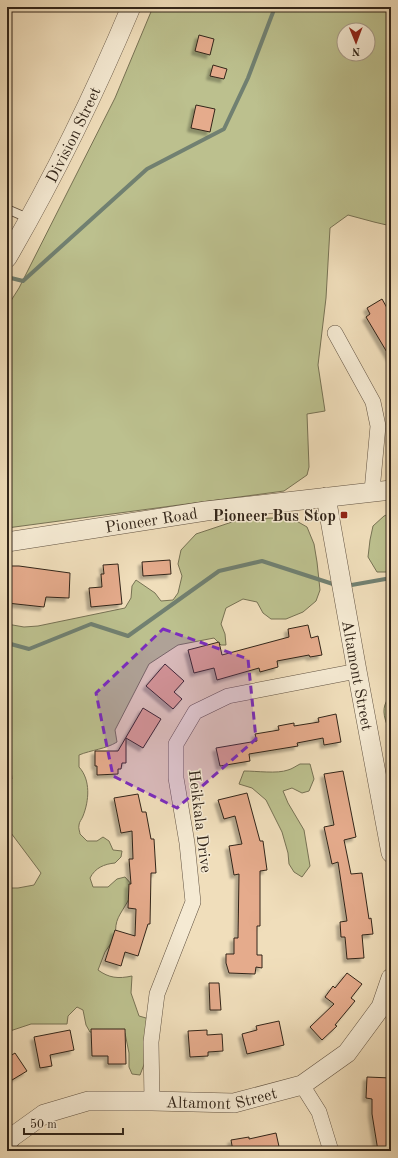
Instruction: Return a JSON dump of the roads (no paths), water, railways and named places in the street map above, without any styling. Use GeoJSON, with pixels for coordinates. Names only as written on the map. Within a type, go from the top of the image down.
{"type":"FeatureCollection","features":[{"type":"Feature","properties":{"kind":"street","name":"Division Street"},"geometry":{"type":"LineString","coordinates":[[7,258],[30,219],[58,165],[99,80],[131,7]]}},
{"type":"Feature","properties":{"kind":"street"},"geometry":{"type":"LineString","coordinates":[[335,333],[373,402],[378,426],[372,491]]}},
{"type":"Feature","properties":{"kind":"street","name":"Pioneer Road"},"geometry":{"type":"LineString","coordinates":[[7,542],[206,511],[391,490]]}},
{"type":"Feature","properties":{"kind":"street","name":"Altamont Street"},"geometry":{"type":"LineString","coordinates":[[326,497],[391,853]]}},
{"type":"Feature","properties":{"kind":"street","name":"Heikkala Drive"},"geometry":{"type":"LineString","coordinates":[[152,1101],[151,1042],[157,994],[193,902],[187,843],[176,778],[176,744],[196,712],[228,696],[357,671]]}},
{"type":"Feature","properties":{"kind":"street","name":"Altamont Street"},"geometry":{"type":"LineString","coordinates":[[7,1143],[12,1137],[44,1114],[88,1101],[234,1103],[302,1085],[347,1054],[381,1006],[391,978]]}},
{"type":"Feature","properties":{"kind":"street"},"geometry":{"type":"LineString","coordinates":[[302,1085],[319,1112],[331,1151]]}},
{"type":"Feature","properties":{"kind":"lane"},"geometry":{"type":"LineString","coordinates":[[7,209],[30,219]]}},
{"type":"Feature","properties":{"kind":"waterway"},"geometry":{"type":"LineString","coordinates":[[7,277],[23,281],[147,169],[224,129],[248,78],[275,7]]}},
{"type":"Feature","properties":{"kind":"waterway"},"geometry":{"type":"LineString","coordinates":[[7,643],[29,649],[91,624],[128,636],[219,571],[262,561],[336,585]]}},
{"type":"Feature","properties":{"kind":"waterway"},"geometry":{"type":"LineString","coordinates":[[346,586],[391,578]]}},
{"type":"Feature","properties":{"kind":"place","name":"Pioneer Bus Stop"},"geometry":{"type":"Point","coordinates":[344,515]}}]}
